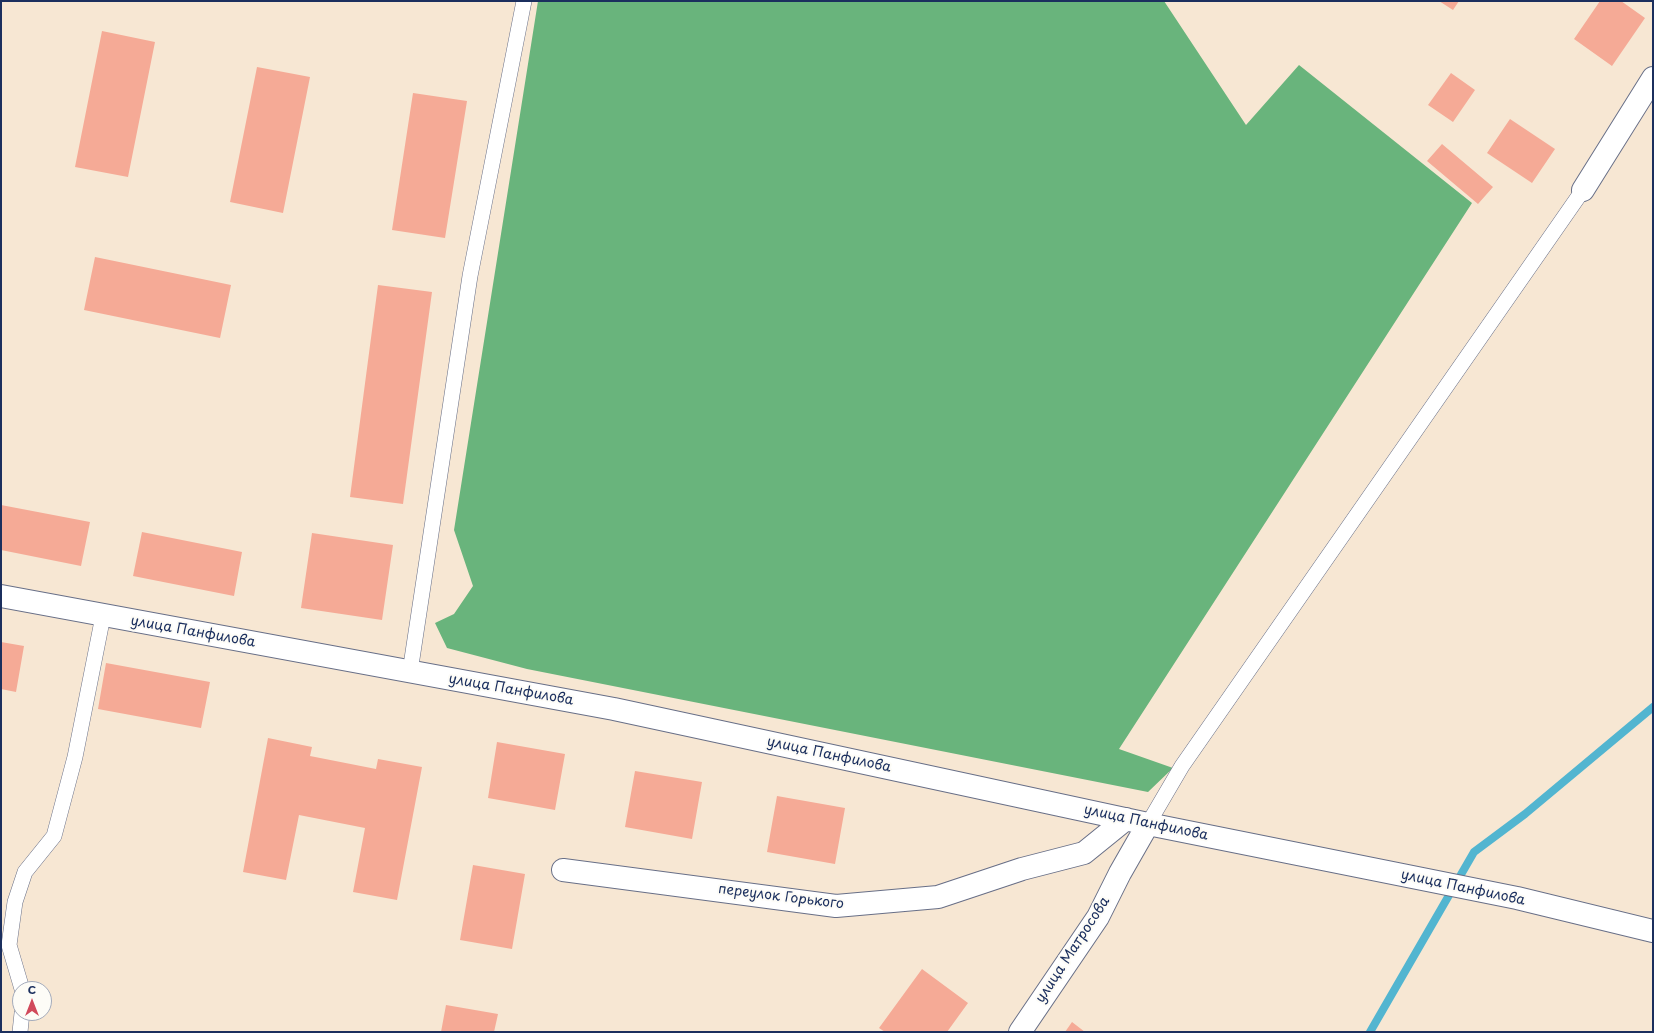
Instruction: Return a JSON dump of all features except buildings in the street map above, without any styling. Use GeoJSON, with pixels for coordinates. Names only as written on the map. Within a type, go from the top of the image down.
{"type":"FeatureCollection","features":[{"type":"Feature","properties":{"kind":"street"},"geometry":{"type":"LineString","coordinates":[[1582,190],[1653,78]]}},
{"type":"Feature","properties":{"kind":"street","name":"улица Панфилова"},"geometry":{"type":"LineString","coordinates":[[1,596],[614,709],[1148,824],[1517,898],[1653,931]]}},
{"type":"Feature","properties":{"kind":"street","name":"переулок Горького"},"geometry":{"type":"LineString","coordinates":[[563,870],[836,906],[868,904],[938,897],[1022,869],[1084,853],[1126,819]]}},
{"type":"Feature","properties":{"kind":"street","name":"улица Матросова"},"geometry":{"type":"LineString","coordinates":[[1020,1032],[1098,917],[1120,873],[1148,824]]}},
{"type":"Feature","properties":{"kind":"lane"},"geometry":{"type":"LineString","coordinates":[[410,672],[470,276],[524,1]]}},
{"type":"Feature","properties":{"kind":"lane"},"geometry":{"type":"LineString","coordinates":[[1148,824],[1186,760],[1582,190]]}},
{"type":"Feature","properties":{"kind":"lane"},"geometry":{"type":"LineString","coordinates":[[20,981],[9,945],[15,902],[25,872],[54,836],[75,757],[103,616]]}},
{"type":"Feature","properties":{"kind":"lane"},"geometry":{"type":"LineString","coordinates":[[20,1032],[21,1021]]}},
{"type":"Feature","properties":{"kind":"green space"},"geometry":{"type":"Polygon","coordinates":[[[538,1],[1164,1],[1246,125],[1299,65],[1472,203],[1119,749],[1173,768],[1148,792],[527,669],[447,648],[435,623],[454,614],[473,586],[454,530],[538,1]]]}},
{"type":"Feature","properties":{"kind":"waterway"},"geometry":{"type":"LineString","coordinates":[[1370,1032],[1474,852],[1525,814],[1653,707]]}}]}
